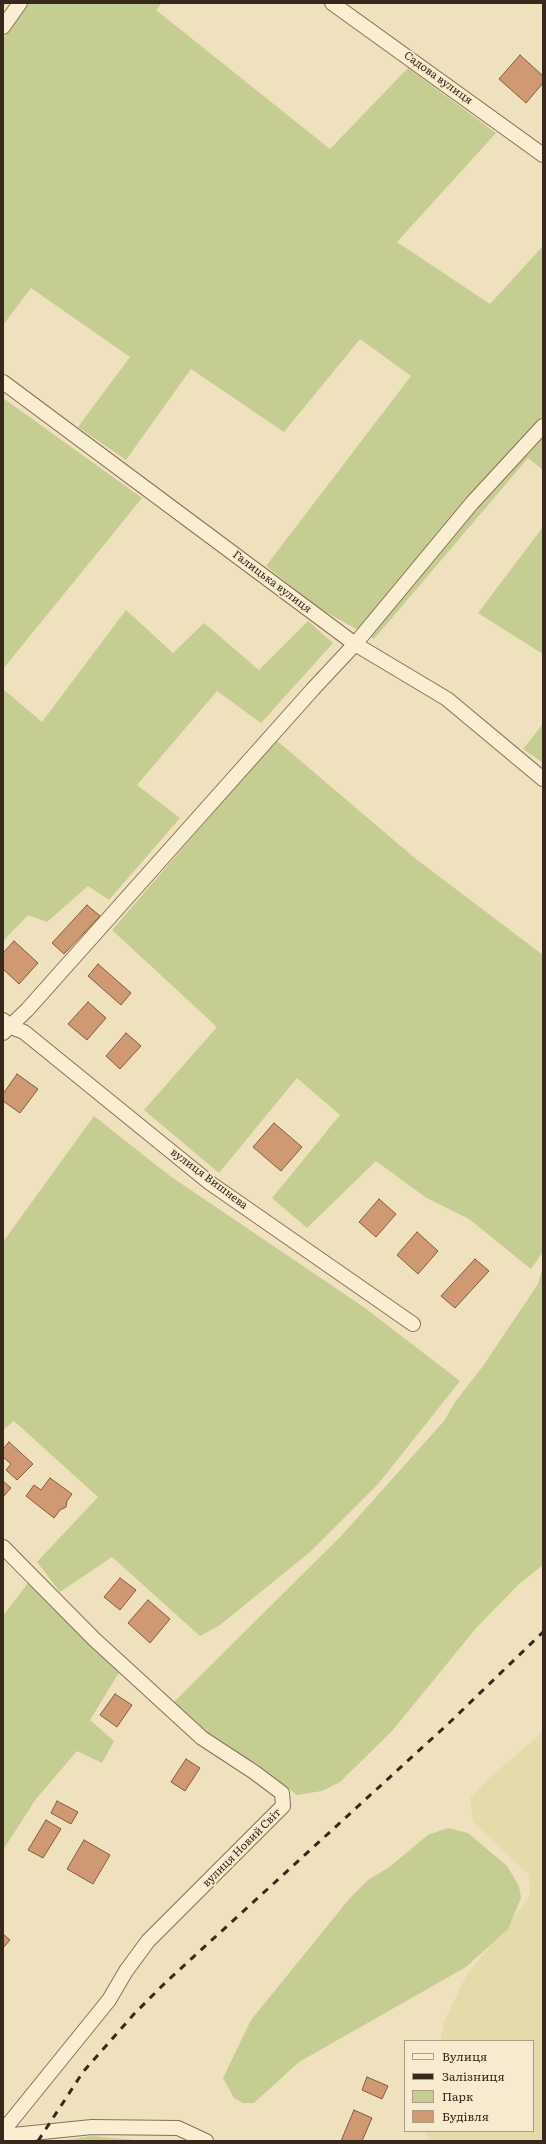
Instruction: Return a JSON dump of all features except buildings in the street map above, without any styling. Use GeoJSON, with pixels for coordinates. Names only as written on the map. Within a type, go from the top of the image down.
{"type":"FeatureCollection","features":[{"type":"Feature","properties":{"kind":"street"},"geometry":{"type":"LineString","coordinates":[[3,26],[20,3]]}},
{"type":"Feature","properties":{"kind":"street","name":"Садова вулиця"},"geometry":{"type":"LineString","coordinates":[[332,3],[543,155]]}},
{"type":"Feature","properties":{"kind":"street","name":"Галицька вулиця"},"geometry":{"type":"LineString","coordinates":[[3,382],[355,644],[447,699],[499,740],[543,779]]}},
{"type":"Feature","properties":{"kind":"street"},"geometry":{"type":"LineString","coordinates":[[6,1026],[355,644],[472,503],[543,426]]}},
{"type":"Feature","properties":{"kind":"street","name":"вулиця Вишнева"},"geometry":{"type":"LineString","coordinates":[[6,1026],[24,1032],[210,1182],[413,1324]]}},
{"type":"Feature","properties":{"kind":"street","name":"вулиця Новий Світ"},"geometry":{"type":"LineString","coordinates":[[3,1547],[94,1639],[202,1738],[254,1772],[282,1793],[283,1806],[148,1941],[126,1972],[109,2000],[3,2131]]}},
{"type":"Feature","properties":{"kind":"street"},"geometry":{"type":"LineString","coordinates":[[3,2136],[92,2127],[178,2128],[206,2141]]}},
{"type":"Feature","properties":{"kind":"shaded area"},"geometry":{"type":"Polygon","coordinates":[[[543,1732],[543,2141],[431,2141],[424,2132],[534,2132],[534,2040],[440,2040],[444,2022],[466,1976],[530,1896],[529,1875],[473,1822],[470,1799],[487,1780],[543,1732]]]}},
{"type":"Feature","properties":{"kind":"green space"},"geometry":{"type":"Polygon","coordinates":[[[29,3],[162,3],[156,10],[330,149],[408,68],[496,133],[397,242],[490,304],[543,246],[543,470],[528,458],[374,639],[317,607],[266,566],[411,376],[360,339],[284,432],[191,369],[126,460],[78,427],[130,357],[31,288],[3,325],[3,39],[29,3]]]}},
{"type":"Feature","properties":{"kind":"green space"},"geometry":{"type":"Polygon","coordinates":[[[3,398],[142,498],[3,669],[3,398]]]}},
{"type":"Feature","properties":{"kind":"green space"},"geometry":{"type":"Polygon","coordinates":[[[543,527],[543,654],[478,613],[543,527]]]}},
{"type":"Feature","properties":{"kind":"green space"},"geometry":{"type":"Polygon","coordinates":[[[126,610],[173,653],[204,623],[259,670],[308,621],[333,643],[261,723],[217,691],[137,785],[180,818],[109,900],[88,886],[47,922],[28,915],[3,941],[3,689],[42,722],[126,610]]]}},
{"type":"Feature","properties":{"kind":"green space"},"geometry":{"type":"Polygon","coordinates":[[[543,724],[543,763],[523,749],[543,724]]]}},
{"type":"Feature","properties":{"kind":"green space"},"geometry":{"type":"Polygon","coordinates":[[[276,740],[416,859],[543,955],[543,1252],[531,1269],[469,1219],[425,1197],[376,1161],[307,1228],[272,1198],[340,1115],[297,1078],[219,1173],[144,1110],[217,1027],[112,930],[276,740]]]}},
{"type":"Feature","properties":{"kind":"green space"},"geometry":{"type":"Polygon","coordinates":[[[94,1116],[170,1176],[365,1308],[460,1381],[379,1483],[310,1552],[220,1625],[200,1636],[112,1557],[60,1592],[37,1562],[98,1497],[14,1421],[3,1430],[3,1242],[94,1116]]]}},
{"type":"Feature","properties":{"kind":"green space"},"geometry":{"type":"Polygon","coordinates":[[[543,1266],[543,1565],[519,1584],[477,1627],[392,1731],[340,1782],[322,1791],[297,1795],[256,1763],[202,1738],[176,1709],[174,1702],[342,1535],[444,1421],[455,1402],[483,1366],[538,1284],[543,1266]]]}},
{"type":"Feature","properties":{"kind":"green space"},"geometry":{"type":"Polygon","coordinates":[[[28,1583],[120,1671],[90,1720],[114,1741],[102,1763],[77,1751],[36,1799],[3,1850],[3,1616],[28,1583]]]}},
{"type":"Feature","properties":{"kind":"green space"},"geometry":{"type":"Polygon","coordinates":[[[448,1828],[468,1833],[507,1866],[519,1886],[521,1898],[508,1929],[466,1967],[299,2062],[254,2103],[243,2103],[234,2098],[223,2078],[251,2020],[350,1898],[368,1880],[388,1868],[428,1835],[448,1828]]]}},
{"type":"Feature","properties":{"kind":"green space"},"geometry":{"type":"Polygon","coordinates":[[[91,2136],[145,2141],[61,2141],[91,2136]]]}},
{"type":"Feature","properties":{"kind":"railway"},"geometry":{"type":"LineString","coordinates":[[38,2141],[83,2072],[134,2014],[166,1982],[449,1723],[543,1632]]}}]}
